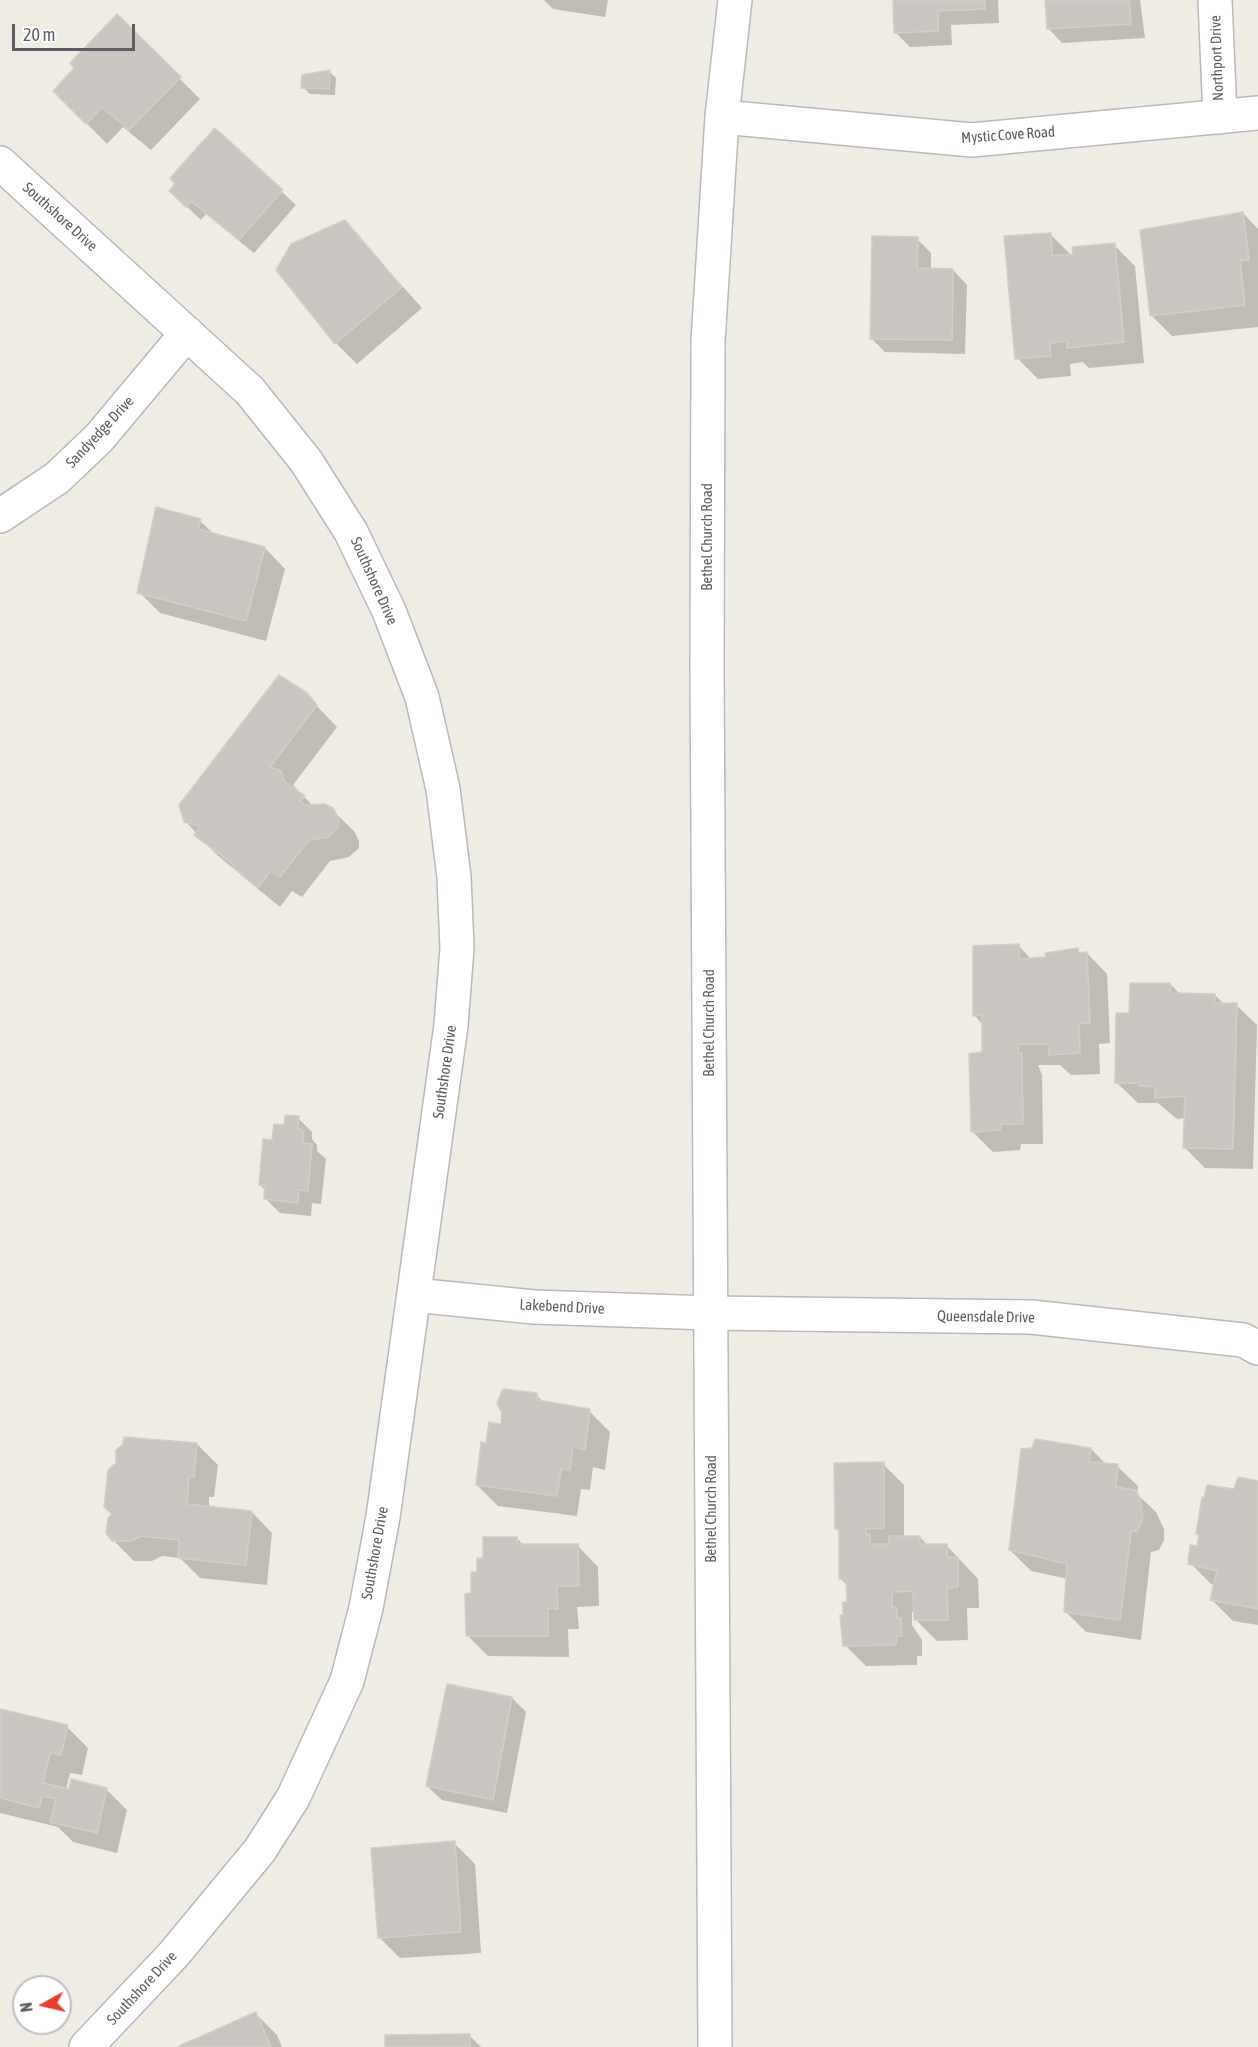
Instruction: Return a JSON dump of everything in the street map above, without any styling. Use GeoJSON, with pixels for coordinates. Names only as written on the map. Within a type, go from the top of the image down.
{"type":"FeatureCollection","features":[{"type":"Feature","properties":{"kind":"street","name":"Bethel Church Road"},"geometry":{"type":"LineString","coordinates":[[715,2047],[707,691],[708,342],[722,117],[735,0]]}},
{"type":"Feature","properties":{"kind":"street","name":"Northport Drive"},"geometry":{"type":"LineString","coordinates":[[1215,0],[1220,117]]}},
{"type":"Feature","properties":{"kind":"street","name":"Mystic Cove Road"},"geometry":{"type":"LineString","coordinates":[[722,117],[972,140],[1258,113]]}},
{"type":"Feature","properties":{"kind":"street","name":"Southshore Drive"},"geometry":{"type":"LineString","coordinates":[[0,163],[250,391],[306,461],[351,532],[388,611],[422,697],[443,789],[454,877],[457,948],[452,1024],[382,1517],[366,1608],[347,1681],[293,1798],[260,1850],[174,1954],[86,2047]]}},
{"type":"Feature","properties":{"kind":"street","name":"Sandyedge Drive"},"geometry":{"type":"LineString","coordinates":[[0,516],[57,478],[99,438],[187,333]]}},
{"type":"Feature","properties":{"kind":"street","name":"Lakebend Drive"},"geometry":{"type":"LineString","coordinates":[[414,1295],[534,1307],[710,1313]]}},
{"type":"Feature","properties":{"kind":"street","name":"Queensdale Drive"},"geometry":{"type":"LineString","coordinates":[[710,1313],[1031,1317],[1243,1340],[1258,1348]]}},
{"type":"Feature","properties":{"kind":"building"},"geometry":{"type":"Polygon","coordinates":[[[893,0],[985,0],[985,9],[938,11],[938,31],[894,33],[893,0]]]}},
{"type":"Feature","properties":{"kind":"building"},"geometry":{"type":"Polygon","coordinates":[[[1045,0],[1129,0],[1131,24],[1047,29],[1045,0]]]}},
{"type":"Feature","properties":{"kind":"building"},"geometry":{"type":"Polygon","coordinates":[[[117,14],[181,77],[129,130],[102,107],[86,124],[53,91],[74,68],[70,63],[117,14]]]}},
{"type":"Feature","properties":{"kind":"building"},"geometry":{"type":"Polygon","coordinates":[[[330,70],[329,89],[301,88],[302,75],[330,70]]]}},
{"type":"Feature","properties":{"kind":"building"},"geometry":{"type":"Polygon","coordinates":[[[215,128],[283,190],[239,240],[191,201],[186,207],[169,191],[175,184],[170,178],[215,128]]]}},
{"type":"Feature","properties":{"kind":"building"},"geometry":{"type":"Polygon","coordinates":[[[1243,212],[1249,260],[1240,261],[1245,305],[1150,316],[1140,230],[1243,212]]]}},
{"type":"Feature","properties":{"kind":"building"},"geometry":{"type":"Polygon","coordinates":[[[345,220],[402,287],[335,344],[276,270],[291,244],[345,220]]]}},
{"type":"Feature","properties":{"kind":"building"},"geometry":{"type":"Polygon","coordinates":[[[1051,233],[1052,256],[1073,254],[1072,247],[1115,243],[1124,342],[1067,348],[1067,341],[1050,343],[1051,356],[1015,359],[1004,236],[1051,233]]]}},
{"type":"Feature","properties":{"kind":"building"},"geometry":{"type":"Polygon","coordinates":[[[872,236],[918,237],[917,268],[953,269],[952,340],[870,339],[872,236]]]}},
{"type":"Feature","properties":{"kind":"building"},"geometry":{"type":"Polygon","coordinates":[[[156,507],[201,519],[198,529],[265,547],[246,621],[137,593],[156,507]]]}},
{"type":"Feature","properties":{"kind":"building"},"geometry":{"type":"Polygon","coordinates":[[[279,675],[307,693],[317,705],[270,767],[281,771],[284,781],[305,796],[300,801],[305,805],[325,804],[333,808],[339,819],[338,827],[328,837],[309,840],[280,877],[271,871],[258,887],[233,867],[234,865],[194,835],[201,826],[184,822],[179,805],[279,675]]]}},
{"type":"Feature","properties":{"kind":"building"},"geometry":{"type":"Polygon","coordinates":[[[1019,944],[1019,959],[1046,957],[1045,953],[1078,948],[1078,953],[1087,952],[1090,1023],[1079,1023],[1080,1053],[1049,1055],[1048,1044],[1018,1044],[1019,1054],[1022,1053],[1023,1124],[1001,1124],[1000,1130],[971,1132],[969,1054],[982,1052],[982,1015],[973,1016],[973,946],[1019,944]]]}},
{"type":"Feature","properties":{"kind":"building"},"geometry":{"type":"Polygon","coordinates":[[[1130,983],[1170,983],[1171,993],[1215,994],[1215,1003],[1237,1003],[1233,1149],[1183,1148],[1185,1096],[1155,1098],[1155,1087],[1139,1086],[1138,1083],[1115,1083],[1116,1013],[1129,1013],[1130,983]]]}},
{"type":"Feature","properties":{"kind":"building"},"geometry":{"type":"Polygon","coordinates":[[[285,1115],[299,1116],[298,1129],[304,1130],[303,1143],[312,1144],[308,1191],[299,1190],[298,1203],[264,1199],[265,1186],[259,1185],[263,1139],[272,1140],[274,1124],[284,1125],[285,1115]]]}},
{"type":"Feature","properties":{"kind":"building"},"geometry":{"type":"Polygon","coordinates":[[[503,1389],[537,1393],[537,1400],[590,1409],[585,1450],[573,1447],[570,1470],[561,1469],[557,1496],[476,1485],[481,1442],[486,1443],[489,1422],[501,1424],[502,1413],[497,1403],[503,1389]]]}},
{"type":"Feature","properties":{"kind":"building"},"geometry":{"type":"Polygon","coordinates":[[[124,1437],[197,1443],[194,1477],[189,1477],[187,1504],[252,1511],[246,1565],[178,1558],[179,1540],[141,1536],[131,1541],[112,1541],[106,1533],[108,1518],[112,1514],[104,1507],[108,1470],[116,1463],[116,1450],[123,1444],[124,1437]]]}},
{"type":"Feature","properties":{"kind":"building"},"geometry":{"type":"Polygon","coordinates":[[[1035,1439],[1091,1448],[1089,1462],[1118,1464],[1116,1487],[1135,1490],[1140,1498],[1143,1519],[1138,1530],[1131,1532],[1120,1620],[1064,1612],[1067,1564],[1009,1550],[1021,1449],[1032,1448],[1035,1439]]]}},
{"type":"Feature","properties":{"kind":"building"},"geometry":{"type":"Polygon","coordinates":[[[884,1462],[884,1528],[866,1529],[866,1534],[870,1534],[870,1544],[889,1544],[889,1536],[920,1536],[920,1544],[947,1544],[947,1557],[958,1557],[958,1587],[947,1588],[948,1620],[914,1620],[913,1591],[892,1592],[892,1607],[897,1608],[897,1618],[901,1618],[902,1636],[897,1636],[896,1645],[843,1646],[840,1615],[843,1615],[843,1602],[847,1602],[846,1578],[839,1579],[839,1529],[835,1529],[834,1463],[884,1462]]]}},
{"type":"Feature","properties":{"kind":"building"},"geometry":{"type":"Polygon","coordinates":[[[1238,1477],[1258,1481],[1258,1609],[1210,1600],[1217,1571],[1188,1564],[1190,1545],[1197,1546],[1199,1535],[1196,1534],[1202,1497],[1204,1498],[1207,1485],[1234,1489],[1238,1477]]]}},
{"type":"Feature","properties":{"kind":"building"},"geometry":{"type":"Polygon","coordinates":[[[483,1537],[517,1537],[517,1544],[578,1544],[579,1586],[557,1586],[558,1609],[548,1608],[548,1636],[466,1636],[465,1594],[471,1593],[471,1572],[477,1572],[477,1558],[483,1558],[483,1537]]]}},
{"type":"Feature","properties":{"kind":"building"},"geometry":{"type":"Polygon","coordinates":[[[447,1684],[512,1697],[493,1800],[426,1786],[447,1684]]]}},
{"type":"Feature","properties":{"kind":"building"},"geometry":{"type":"Polygon","coordinates":[[[0,1709],[68,1725],[61,1755],[50,1753],[43,1783],[69,1789],[71,1779],[107,1788],[97,1833],[50,1822],[56,1799],[42,1796],[39,1808],[0,1798],[0,1709]]]}},
{"type":"Feature","properties":{"kind":"building"},"geometry":{"type":"Polygon","coordinates":[[[455,1841],[461,1932],[378,1938],[371,1848],[455,1841]]]}},
{"type":"Feature","properties":{"kind":"building"},"geometry":{"type":"Polygon","coordinates":[[[256,2012],[271,2047],[177,2047],[256,2012]]]}},
{"type":"Feature","properties":{"kind":"building"},"geometry":{"type":"Polygon","coordinates":[[[470,2034],[470,2047],[385,2047],[385,2035],[470,2034]]]}}]}
